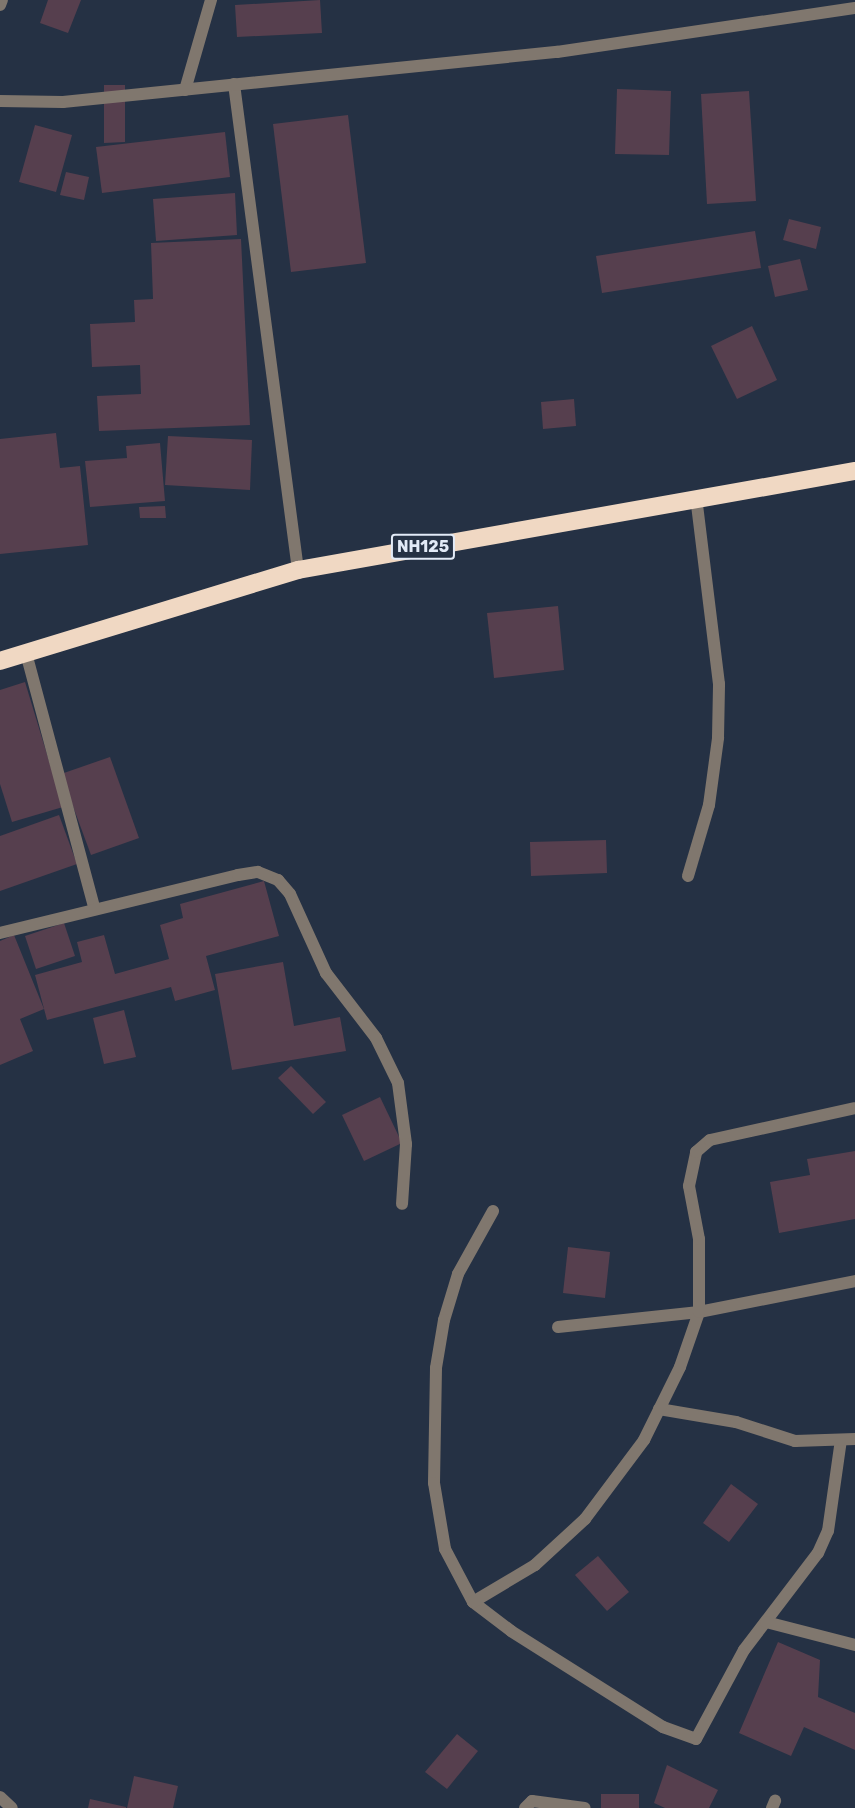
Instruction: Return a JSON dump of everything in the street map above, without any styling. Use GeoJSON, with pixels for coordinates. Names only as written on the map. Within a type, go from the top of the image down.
{"type":"FeatureCollection","features":[{"type":"Feature","properties":{"kind":"highway","name":"NH125"},"geometry":{"type":"LineString","coordinates":[[0,661],[298,570],[855,471]]}},
{"type":"Feature","properties":{"kind":"street"},"geometry":{"type":"LineString","coordinates":[[0,5],[2,0]]}},
{"type":"Feature","properties":{"kind":"street"},"geometry":{"type":"LineString","coordinates":[[185,90],[211,0]]}},
{"type":"Feature","properties":{"kind":"street"},"geometry":{"type":"LineString","coordinates":[[0,101],[63,102],[557,52],[855,8]]}},
{"type":"Feature","properties":{"kind":"street"},"geometry":{"type":"LineString","coordinates":[[234,84],[298,570]]}},
{"type":"Feature","properties":{"kind":"street"},"geometry":{"type":"LineString","coordinates":[[688,876],[709,805],[718,738],[719,684],[696,498]]}},
{"type":"Feature","properties":{"kind":"street"},"geometry":{"type":"LineString","coordinates":[[26,653],[94,907]]}},
{"type":"Feature","properties":{"kind":"street"},"geometry":{"type":"LineString","coordinates":[[0,933],[94,907],[248,873],[278,880],[290,894],[326,973],[375,1038],[399,1083],[406,1144],[402,1204]]}},
{"type":"Feature","properties":{"kind":"street"},"geometry":{"type":"LineString","coordinates":[[473,1602],[535,1565],[585,1518],[619,1479],[659,1409],[699,1312],[699,1239],[689,1186],[696,1152],[710,1140],[855,1108]]}},
{"type":"Feature","properties":{"kind":"street"},"geometry":{"type":"LineString","coordinates":[[494,1211],[458,1274],[436,1368],[434,1483],[443,1538],[473,1602],[579,1676],[663,1727],[696,1739],[744,1650],[800,1583],[828,1532],[841,1440]]}},
{"type":"Feature","properties":{"kind":"street"},"geometry":{"type":"LineString","coordinates":[[558,1327],[699,1312],[855,1281]]}},
{"type":"Feature","properties":{"kind":"street"},"geometry":{"type":"LineString","coordinates":[[659,1409],[736,1422],[795,1441],[855,1439]]}},
{"type":"Feature","properties":{"kind":"street"},"geometry":{"type":"LineString","coordinates":[[766,1622],[855,1645]]}},
{"type":"Feature","properties":{"kind":"street"},"geometry":{"type":"LineString","coordinates":[[0,1797],[12,1808]]}},
{"type":"Feature","properties":{"kind":"street"},"geometry":{"type":"LineString","coordinates":[[525,1808],[532,1801],[585,1808]]}},
{"type":"Feature","properties":{"kind":"building"},"geometry":{"type":"Polygon","coordinates":[[[48,0],[81,0],[68,33],[40,23],[48,0]]]}},
{"type":"Feature","properties":{"kind":"building"},"geometry":{"type":"Polygon","coordinates":[[[320,0],[322,33],[237,37],[235,5],[320,0]]]}},
{"type":"Feature","properties":{"kind":"building"},"geometry":{"type":"Polygon","coordinates":[[[104,85],[125,85],[125,142],[104,143],[104,85]]]}},
{"type":"Feature","properties":{"kind":"building"},"geometry":{"type":"Polygon","coordinates":[[[617,89],[671,91],[669,155],[615,154],[617,89]]]}},
{"type":"Feature","properties":{"kind":"building"},"geometry":{"type":"Polygon","coordinates":[[[749,91],[756,201],[707,204],[701,94],[749,91]]]}},
{"type":"Feature","properties":{"kind":"building"},"geometry":{"type":"Polygon","coordinates":[[[348,115],[366,263],[291,272],[273,124],[348,115]]]}},
{"type":"Feature","properties":{"kind":"building"},"geometry":{"type":"Polygon","coordinates":[[[35,125],[72,135],[56,192],[19,182],[35,125]]]}},
{"type":"Feature","properties":{"kind":"building"},"geometry":{"type":"Polygon","coordinates":[[[225,132],[230,177],[102,193],[96,147],[225,132]]]}},
{"type":"Feature","properties":{"kind":"building"},"geometry":{"type":"Polygon","coordinates":[[[66,172],[89,177],[84,200],[60,195],[66,172]]]}},
{"type":"Feature","properties":{"kind":"building"},"geometry":{"type":"Polygon","coordinates":[[[235,193],[237,235],[156,241],[153,199],[235,193]]]}},
{"type":"Feature","properties":{"kind":"building"},"geometry":{"type":"Polygon","coordinates":[[[789,219],[821,227],[816,249],[783,240],[789,219]]]}},
{"type":"Feature","properties":{"kind":"building"},"geometry":{"type":"Polygon","coordinates":[[[755,231],[761,268],[602,293],[596,256],[755,231]]]}},
{"type":"Feature","properties":{"kind":"building"},"geometry":{"type":"Polygon","coordinates":[[[241,239],[250,425],[99,431],[97,396],[141,394],[140,365],[92,367],[90,324],[135,322],[134,300],[153,299],[151,243],[241,239]]]}},
{"type":"Feature","properties":{"kind":"building"},"geometry":{"type":"Polygon","coordinates":[[[800,259],[808,290],[775,297],[768,266],[800,259]]]}},
{"type":"Feature","properties":{"kind":"building"},"geometry":{"type":"Polygon","coordinates":[[[752,326],[777,380],[737,399],[711,346],[752,326]]]}},
{"type":"Feature","properties":{"kind":"building"},"geometry":{"type":"Polygon","coordinates":[[[574,399],[576,426],[543,429],[541,402],[574,399]]]}},
{"type":"Feature","properties":{"kind":"building"},"geometry":{"type":"Polygon","coordinates":[[[56,433],[60,468],[80,466],[88,545],[0,554],[0,439],[56,433]]]}},
{"type":"Feature","properties":{"kind":"building"},"geometry":{"type":"Polygon","coordinates":[[[168,436],[252,440],[250,490],[165,485],[168,436]]]}},
{"type":"Feature","properties":{"kind":"building"},"geometry":{"type":"Polygon","coordinates":[[[160,443],[165,501],[90,507],[85,461],[127,458],[126,446],[160,443]]]}},
{"type":"Feature","properties":{"kind":"building"},"geometry":{"type":"Polygon","coordinates":[[[165,506],[166,518],[140,518],[139,507],[165,506]]]}},
{"type":"Feature","properties":{"kind":"building"},"geometry":{"type":"Polygon","coordinates":[[[558,606],[564,670],[494,678],[487,613],[558,606]]]}},
{"type":"Feature","properties":{"kind":"building"},"geometry":{"type":"Polygon","coordinates":[[[25,682],[63,807],[12,822],[0,784],[0,690],[25,682]]]}},
{"type":"Feature","properties":{"kind":"building"},"geometry":{"type":"Polygon","coordinates":[[[110,757],[139,838],[91,855],[61,774],[110,757]]]}},
{"type":"Feature","properties":{"kind":"building"},"geometry":{"type":"Polygon","coordinates":[[[59,815],[77,864],[0,891],[0,836],[59,815]]]}},
{"type":"Feature","properties":{"kind":"building"},"geometry":{"type":"Polygon","coordinates":[[[606,840],[607,873],[531,876],[530,842],[606,840]]]}},
{"type":"Feature","properties":{"kind":"building"},"geometry":{"type":"Polygon","coordinates":[[[264,881],[279,936],[206,956],[215,990],[175,1001],[171,987],[47,1020],[35,975],[82,962],[77,942],[104,935],[115,974],[169,959],[160,925],[183,918],[180,904],[264,881]]]}},
{"type":"Feature","properties":{"kind":"building"},"geometry":{"type":"Polygon","coordinates":[[[64,923],[75,956],[36,969],[25,936],[64,923]]]}},
{"type":"Feature","properties":{"kind":"building"},"geometry":{"type":"Polygon","coordinates":[[[14,935],[44,1009],[20,1019],[33,1051],[0,1065],[0,941],[14,935]]]}},
{"type":"Feature","properties":{"kind":"building"},"geometry":{"type":"Polygon","coordinates":[[[283,962],[294,1026],[340,1017],[346,1051],[232,1070],[215,974],[283,962]]]}},
{"type":"Feature","properties":{"kind":"building"},"geometry":{"type":"Polygon","coordinates":[[[124,1010],[136,1057],[104,1064],[93,1018],[124,1010]]]}},
{"type":"Feature","properties":{"kind":"building"},"geometry":{"type":"Polygon","coordinates":[[[291,1066],[326,1102],[313,1114],[278,1078],[291,1066]]]}},
{"type":"Feature","properties":{"kind":"building"},"geometry":{"type":"Polygon","coordinates":[[[380,1097],[402,1143],[364,1161],[342,1115],[380,1097]]]}},
{"type":"Feature","properties":{"kind":"building"},"geometry":{"type":"Polygon","coordinates":[[[855,1151],[855,1219],[779,1233],[770,1182],[810,1175],[807,1159],[855,1151]]]}},
{"type":"Feature","properties":{"kind":"building"},"geometry":{"type":"Polygon","coordinates":[[[568,1247],[610,1252],[605,1298],[563,1293],[568,1247]]]}},
{"type":"Feature","properties":{"kind":"building"},"geometry":{"type":"Polygon","coordinates":[[[731,1484],[758,1504],[729,1542],[703,1523],[731,1484]]]}},
{"type":"Feature","properties":{"kind":"building"},"geometry":{"type":"Polygon","coordinates":[[[598,1556],[629,1592],[607,1611],[575,1575],[598,1556]]]}},
{"type":"Feature","properties":{"kind":"building"},"geometry":{"type":"Polygon","coordinates":[[[778,1642],[820,1660],[818,1697],[855,1713],[855,1750],[804,1727],[791,1756],[739,1733],[778,1642]]]}},
{"type":"Feature","properties":{"kind":"building"},"geometry":{"type":"Polygon","coordinates":[[[457,1734],[478,1751],[447,1789],[425,1772],[457,1734]]]}},
{"type":"Feature","properties":{"kind":"building"},"geometry":{"type":"Polygon","coordinates":[[[667,1765],[718,1790],[709,1808],[665,1808],[654,1803],[667,1765]]]}},
{"type":"Feature","properties":{"kind":"building"},"geometry":{"type":"Polygon","coordinates":[[[134,1776],[178,1786],[173,1808],[127,1808],[134,1776]]]}},
{"type":"Feature","properties":{"kind":"building"},"geometry":{"type":"Polygon","coordinates":[[[601,1794],[639,1794],[639,1808],[601,1808],[601,1794]]]}},
{"type":"Feature","properties":{"kind":"building"},"geometry":{"type":"Polygon","coordinates":[[[90,1799],[126,1807],[126,1808],[88,1808],[90,1799]]]}}]}
